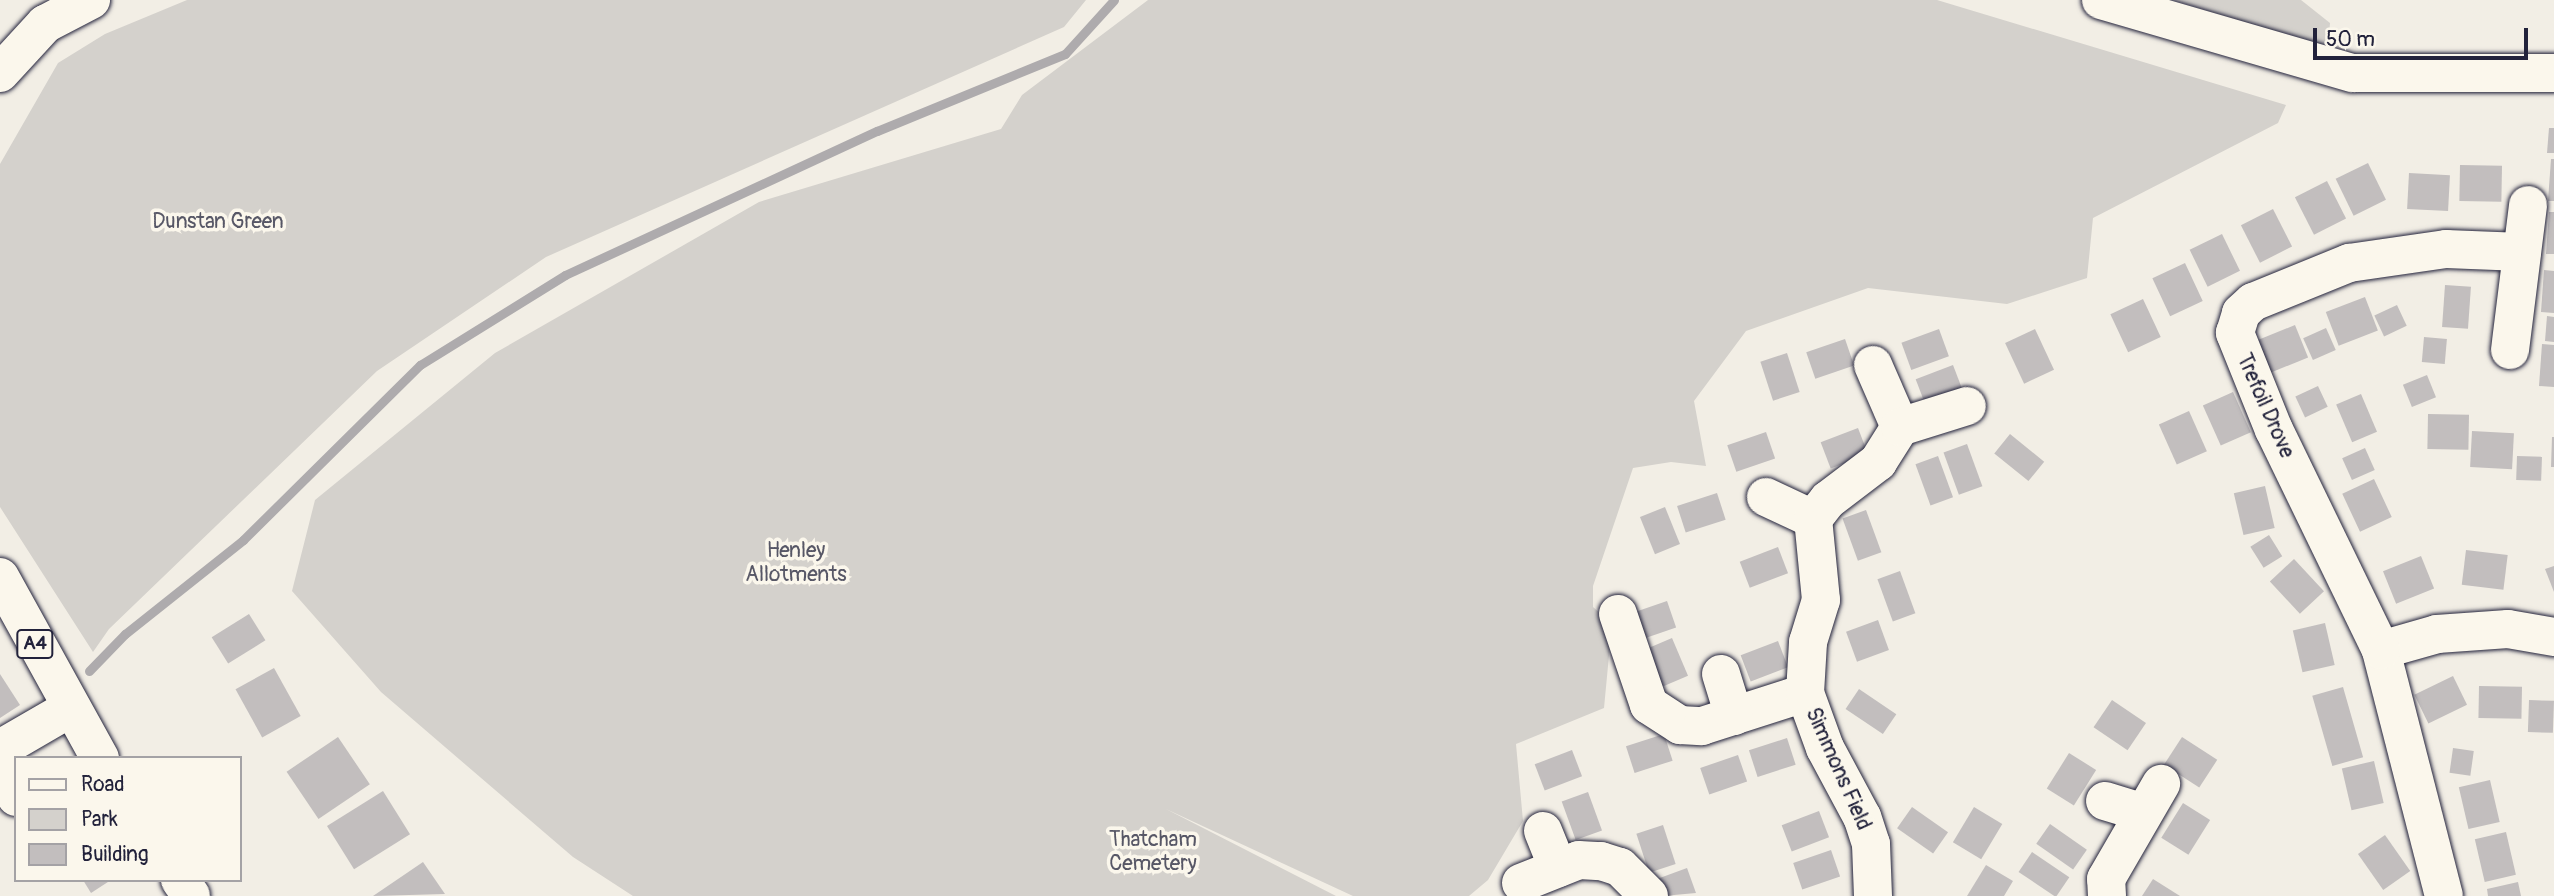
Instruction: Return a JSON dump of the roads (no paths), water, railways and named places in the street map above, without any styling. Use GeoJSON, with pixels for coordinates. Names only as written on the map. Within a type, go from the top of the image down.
{"type":"FeatureCollection","features":[{"type":"Feature","properties":{"kind":"street"},"geometry":{"type":"LineString","coordinates":[[0,73],[13,41],[60,12],[90,0]]}},
{"type":"Feature","properties":{"kind":"street"},"geometry":{"type":"LineString","coordinates":[[2101,0],[2353,73],[2554,73]]}},
{"type":"Feature","properties":{"kind":"street"},"geometry":{"type":"LineString","coordinates":[[2510,351],[2528,205]]}},
{"type":"Feature","properties":{"kind":"street","name":"Trefoil Drove"},"geometry":{"type":"LineString","coordinates":[[2444,896],[2381,650],[2238,349],[2236,321],[2246,307],[2262,297],[2349,263],[2432,250],[2522,252]]}},
{"type":"Feature","properties":{"kind":"street"},"geometry":{"type":"LineString","coordinates":[[1873,365],[1900,427]]}},
{"type":"Feature","properties":{"kind":"street"},"geometry":{"type":"LineString","coordinates":[[1766,497],[1813,519],[1828,500],[1878,462],[1900,427],[1967,406]]}},
{"type":"Feature","properties":{"kind":"street","name":"Simmons Field"},"geometry":{"type":"LineString","coordinates":[[1813,519],[1821,600],[1808,642],[1805,693],[1825,748],[1862,817],[1871,844],[1873,896]]}},
{"type":"Feature","properties":{"kind":"street","name":"A4"},"geometry":{"type":"LineString","coordinates":[[0,577],[69,709],[99,756]]}},
{"type":"Feature","properties":{"kind":"street"},"geometry":{"type":"LineString","coordinates":[[1618,614],[1649,705],[1680,725],[1702,726],[1805,693]]}},
{"type":"Feature","properties":{"kind":"street"},"geometry":{"type":"LineString","coordinates":[[2381,650],[2437,634],[2508,629],[2554,637]]}},
{"type":"Feature","properties":{"kind":"street"},"geometry":{"type":"LineString","coordinates":[[1721,674],[1734,716]]}},
{"type":"Feature","properties":{"kind":"street"},"geometry":{"type":"LineString","coordinates":[[0,750],[69,709]]}},
{"type":"Feature","properties":{"kind":"street"},"geometry":{"type":"LineString","coordinates":[[0,768],[14,793]]}},
{"type":"Feature","properties":{"kind":"street"},"geometry":{"type":"LineString","coordinates":[[2105,801],[2152,798],[2106,878],[2107,896]]}},
{"type":"Feature","properties":{"kind":"street"},"geometry":{"type":"LineString","coordinates":[[1543,831],[1558,868]]}},
{"type":"Feature","properties":{"kind":"street"},"geometry":{"type":"LineString","coordinates":[[1521,883],[1579,860],[1620,867],[1649,896]]}},
{"type":"Feature","properties":{"kind":"waterway"},"geometry":{"type":"LineString","coordinates":[[89,671],[125,634],[243,540],[420,365],[565,275],[877,131],[1065,54],[1114,0]]}},
{"type":"Feature","properties":{"kind":"park label","name":"Dunstan Green"},"geometry":{"type":"Point","coordinates":[218,222]}},
{"type":"Feature","properties":{"kind":"park label","name":"Henley Allotments"},"geometry":{"type":"Point","coordinates":[796,563]}},
{"type":"Feature","properties":{"kind":"park label","name":"Thatcham Cemetery"},"geometry":{"type":"Point","coordinates":[1153,852]}}]}
